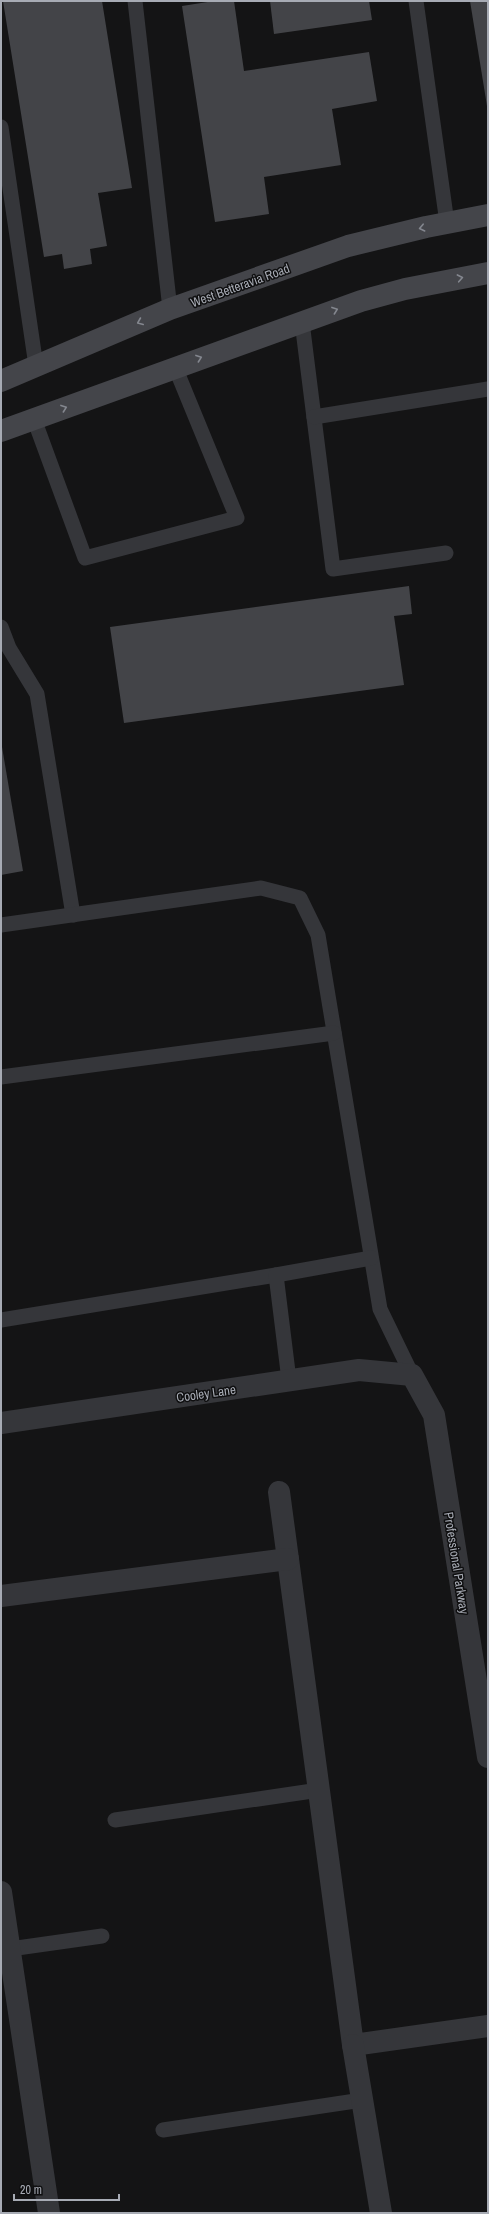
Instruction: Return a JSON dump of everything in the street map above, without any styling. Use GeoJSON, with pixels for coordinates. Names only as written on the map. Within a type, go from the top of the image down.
{"type":"FeatureCollection","features":[{"type":"Feature","properties":{"kind":"main road","name":"West Betteravia Road"},"geometry":{"type":"LineString","coordinates":[[1,381],[170,309],[348,246],[447,223],[488,216]]}},
{"type":"Feature","properties":{"kind":"main road"},"geometry":{"type":"LineString","coordinates":[[1,431],[361,300],[405,289],[488,273]]}},
{"type":"Feature","properties":{"kind":"street","name":"Cooley Lane"},"geometry":{"type":"LineString","coordinates":[[1,1423],[359,1370],[412,1375]]}},
{"type":"Feature","properties":{"kind":"street","name":"Professional Parkway"},"geometry":{"type":"LineString","coordinates":[[412,1375],[434,1416],[488,1757]]}},
{"type":"Feature","properties":{"kind":"street"},"geometry":{"type":"LineString","coordinates":[[279,1492],[353,2045],[381,2213]]}},
{"type":"Feature","properties":{"kind":"street"},"geometry":{"type":"LineString","coordinates":[[1,1596],[288,1559]]}},
{"type":"Feature","properties":{"kind":"street"},"geometry":{"type":"LineString","coordinates":[[1,1892],[50,2213]]}},
{"type":"Feature","properties":{"kind":"street"},"geometry":{"type":"LineString","coordinates":[[353,2045],[488,2026]]}},
{"type":"Feature","properties":{"kind":"lane"},"geometry":{"type":"LineString","coordinates":[[135,1],[170,309]]}},
{"type":"Feature","properties":{"kind":"lane"},"geometry":{"type":"LineString","coordinates":[[416,1],[447,223]]}},
{"type":"Feature","properties":{"kind":"lane"},"geometry":{"type":"LineString","coordinates":[[1,127],[36,366]]}},
{"type":"Feature","properties":{"kind":"lane"},"geometry":{"type":"LineString","coordinates":[[302,322],[333,569],[446,553]]}},
{"type":"Feature","properties":{"kind":"lane"},"geometry":{"type":"LineString","coordinates":[[34,419],[85,558],[237,518],[175,367]]}},
{"type":"Feature","properties":{"kind":"lane"},"geometry":{"type":"LineString","coordinates":[[314,417],[488,389]]}},
{"type":"Feature","properties":{"kind":"lane"},"geometry":{"type":"LineString","coordinates":[[1,627],[9,648],[37,694],[73,915]]}},
{"type":"Feature","properties":{"kind":"lane"},"geometry":{"type":"LineString","coordinates":[[1,925],[261,888],[300,898],[318,935],[380,1309],[412,1375]]}},
{"type":"Feature","properties":{"kind":"lane"},"geometry":{"type":"LineString","coordinates":[[1,1077],[334,1033]]}},
{"type":"Feature","properties":{"kind":"lane"},"geometry":{"type":"LineString","coordinates":[[1,1320],[371,1258]]}},
{"type":"Feature","properties":{"kind":"lane"},"geometry":{"type":"LineString","coordinates":[[276,1275],[289,1380]]}},
{"type":"Feature","properties":{"kind":"lane"},"geometry":{"type":"LineString","coordinates":[[115,1820],[319,1790]]}},
{"type":"Feature","properties":{"kind":"lane"},"geometry":{"type":"LineString","coordinates":[[10,1949],[102,1936]]}},
{"type":"Feature","properties":{"kind":"lane"},"geometry":{"type":"LineString","coordinates":[[163,2130],[362,2100]]}},
{"type":"Feature","properties":{"kind":"building"},"geometry":{"type":"Polygon","coordinates":[[[3,1],[102,1],[132,188],[98,193],[107,246],[90,249],[92,264],[64,269],[62,254],[44,257],[3,1]]]}},
{"type":"Feature","properties":{"kind":"building"},"geometry":{"type":"Polygon","coordinates":[[[214,1],[234,1],[244,71],[369,52],[377,101],[332,109],[341,165],[264,177],[269,214],[215,222],[182,6],[214,1]]]}},
{"type":"Feature","properties":{"kind":"building"},"geometry":{"type":"Polygon","coordinates":[[[270,1],[369,1],[372,20],[274,34],[270,1]]]}},
{"type":"Feature","properties":{"kind":"building"},"geometry":{"type":"Polygon","coordinates":[[[470,1],[488,1],[488,106],[487,106],[470,1]]]}},
{"type":"Feature","properties":{"kind":"building"},"geometry":{"type":"Polygon","coordinates":[[[409,586],[412,614],[394,616],[404,685],[124,723],[110,627],[409,586]]]}},
{"type":"Feature","properties":{"kind":"building"},"geometry":{"type":"Polygon","coordinates":[[[1,741],[23,871],[1,875],[1,741]]]}}]}
